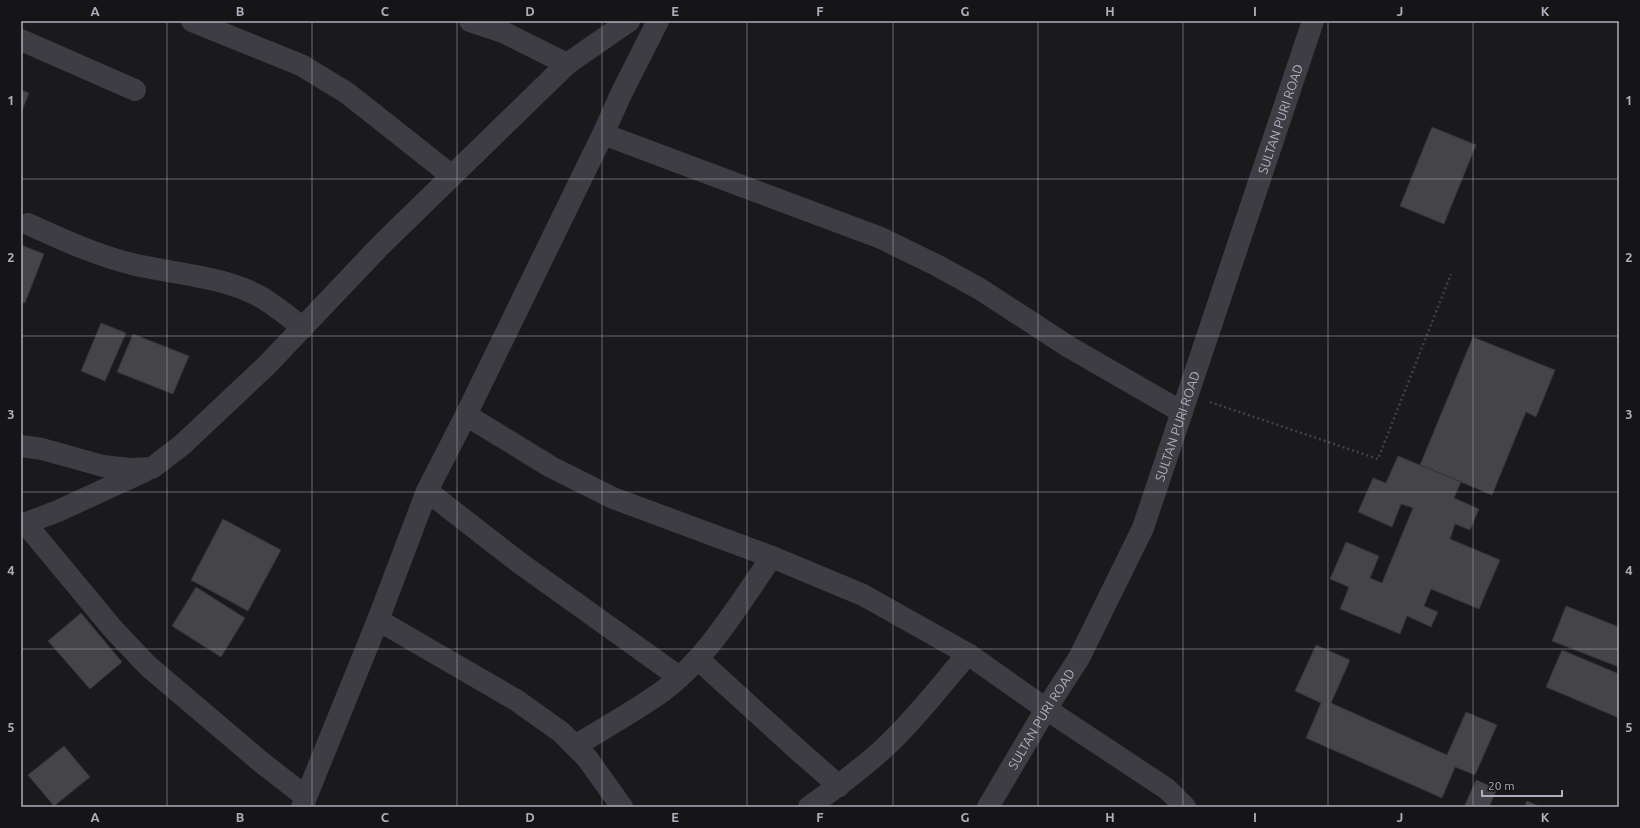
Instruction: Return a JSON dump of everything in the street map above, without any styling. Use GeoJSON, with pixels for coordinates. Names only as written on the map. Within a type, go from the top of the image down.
{"type":"FeatureCollection","features":[{"type":"Feature","properties":{"kind":"street"},"geometry":{"type":"LineString","coordinates":[[192,21],[301,65],[347,93],[452,176]]}},
{"type":"Feature","properties":{"kind":"street"},"geometry":{"type":"LineString","coordinates":[[470,21],[503,32],[567,64]]}},
{"type":"Feature","properties":{"kind":"street"},"geometry":{"type":"LineString","coordinates":[[629,21],[567,64],[381,245],[267,365],[182,445],[152,468],[58,511],[23,524],[113,629],[148,666],[261,762],[304,802],[378,620],[427,491],[466,415],[622,92],[658,21]]}},
{"type":"Feature","properties":{"kind":"street","name":"SULTAN PURI ROAD"},"geometry":{"type":"LineString","coordinates":[[988,807],[1046,709],[1079,658],[1143,528],[1313,21]]}},
{"type":"Feature","properties":{"kind":"street"},"geometry":{"type":"LineString","coordinates":[[21,40],[135,90]]}},
{"type":"Feature","properties":{"kind":"street"},"geometry":{"type":"LineString","coordinates":[[603,134],[881,238],[931,262],[980,289],[1069,347],[1185,403]]}},
{"type":"Feature","properties":{"kind":"street"},"geometry":{"type":"LineString","coordinates":[[28,224],[102,255],[136,265],[204,277],[237,287],[258,296],[303,328]]}},
{"type":"Feature","properties":{"kind":"street"},"geometry":{"type":"LineString","coordinates":[[466,415],[551,467],[613,498],[772,557],[863,595],[968,654],[1046,709],[1167,789],[1185,807]]}},
{"type":"Feature","properties":{"kind":"street"},"geometry":{"type":"LineString","coordinates":[[21,446],[42,449],[103,466],[129,469],[152,468]]}},
{"type":"Feature","properties":{"kind":"street"},"geometry":{"type":"LineString","coordinates":[[427,491],[516,561],[679,677]]}},
{"type":"Feature","properties":{"kind":"street"},"geometry":{"type":"LineString","coordinates":[[575,746],[663,691],[698,659],[729,619],[772,557]]}},
{"type":"Feature","properties":{"kind":"street"},"geometry":{"type":"LineString","coordinates":[[378,620],[516,700],[561,732],[587,758],[622,807]]}},
{"type":"Feature","properties":{"kind":"street"},"geometry":{"type":"LineString","coordinates":[[809,807],[839,786],[882,750],[921,709],[968,654]]}},
{"type":"Feature","properties":{"kind":"street"},"geometry":{"type":"LineString","coordinates":[[698,659],[799,752],[839,786]]}},
{"type":"Feature","properties":{"kind":"path"},"geometry":{"type":"LineString","coordinates":[[1185,403],[1378,459],[1451,274]]}},
{"type":"Feature","properties":{"kind":"building"},"geometry":{"type":"Polygon","coordinates":[[[21,90],[29,93],[21,113],[21,90]]]}},
{"type":"Feature","properties":{"kind":"building"},"geometry":{"type":"Polygon","coordinates":[[[1432,127],[1476,145],[1444,224],[1400,206],[1432,127]]]}},
{"type":"Feature","properties":{"kind":"building"},"geometry":{"type":"Polygon","coordinates":[[[21,245],[44,254],[25,303],[21,301],[21,245]]]}},
{"type":"Feature","properties":{"kind":"building"},"geometry":{"type":"Polygon","coordinates":[[[101,323],[126,333],[105,381],[81,371],[101,323]]]}},
{"type":"Feature","properties":{"kind":"building"},"geometry":{"type":"Polygon","coordinates":[[[133,334],[189,356],[173,394],[117,372],[133,334]]]}},
{"type":"Feature","properties":{"kind":"building"},"geometry":{"type":"Polygon","coordinates":[[[1473,337],[1555,370],[1536,417],[1526,412],[1492,495],[1420,465],[1473,337]]]}},
{"type":"Feature","properties":{"kind":"building"},"geometry":{"type":"Polygon","coordinates":[[[1398,456],[1461,482],[1454,498],[1479,509],[1470,530],[1455,524],[1450,539],[1500,560],[1479,609],[1431,589],[1424,606],[1438,612],[1431,627],[1407,616],[1400,634],[1340,609],[1349,587],[1330,579],[1346,542],[1379,556],[1370,578],[1382,583],[1413,508],[1401,504],[1392,527],[1358,512],[1373,478],[1386,483],[1398,456]]]}},
{"type":"Feature","properties":{"kind":"building"},"geometry":{"type":"Polygon","coordinates":[[[223,519],[281,550],[248,611],[191,580],[223,519]]]}},
{"type":"Feature","properties":{"kind":"building"},"geometry":{"type":"Polygon","coordinates":[[[196,587],[245,618],[221,657],[172,626],[196,587]]]}},
{"type":"Feature","properties":{"kind":"building"},"geometry":{"type":"Polygon","coordinates":[[[1566,606],[1619,627],[1619,667],[1552,641],[1566,606]]]}},
{"type":"Feature","properties":{"kind":"building"},"geometry":{"type":"Polygon","coordinates":[[[81,613],[122,662],[90,689],[48,641],[81,613]]]}},
{"type":"Feature","properties":{"kind":"building"},"geometry":{"type":"Polygon","coordinates":[[[1316,645],[1350,660],[1331,703],[1447,755],[1466,712],[1497,725],[1475,775],[1455,767],[1442,798],[1306,738],[1321,703],[1295,691],[1316,645]]]}},
{"type":"Feature","properties":{"kind":"building"},"geometry":{"type":"Polygon","coordinates":[[[1562,650],[1619,674],[1619,718],[1546,687],[1562,650]]]}},
{"type":"Feature","properties":{"kind":"building"},"geometry":{"type":"Polygon","coordinates":[[[64,746],[90,777],[54,806],[28,775],[64,746]]]}},
{"type":"Feature","properties":{"kind":"building"},"geometry":{"type":"Polygon","coordinates":[[[1476,780],[1497,789],[1489,807],[1464,807],[1476,780]]]}},
{"type":"Feature","properties":{"kind":"building"},"geometry":{"type":"Polygon","coordinates":[[[1527,801],[1541,807],[1524,807],[1527,801]]]}}]}
